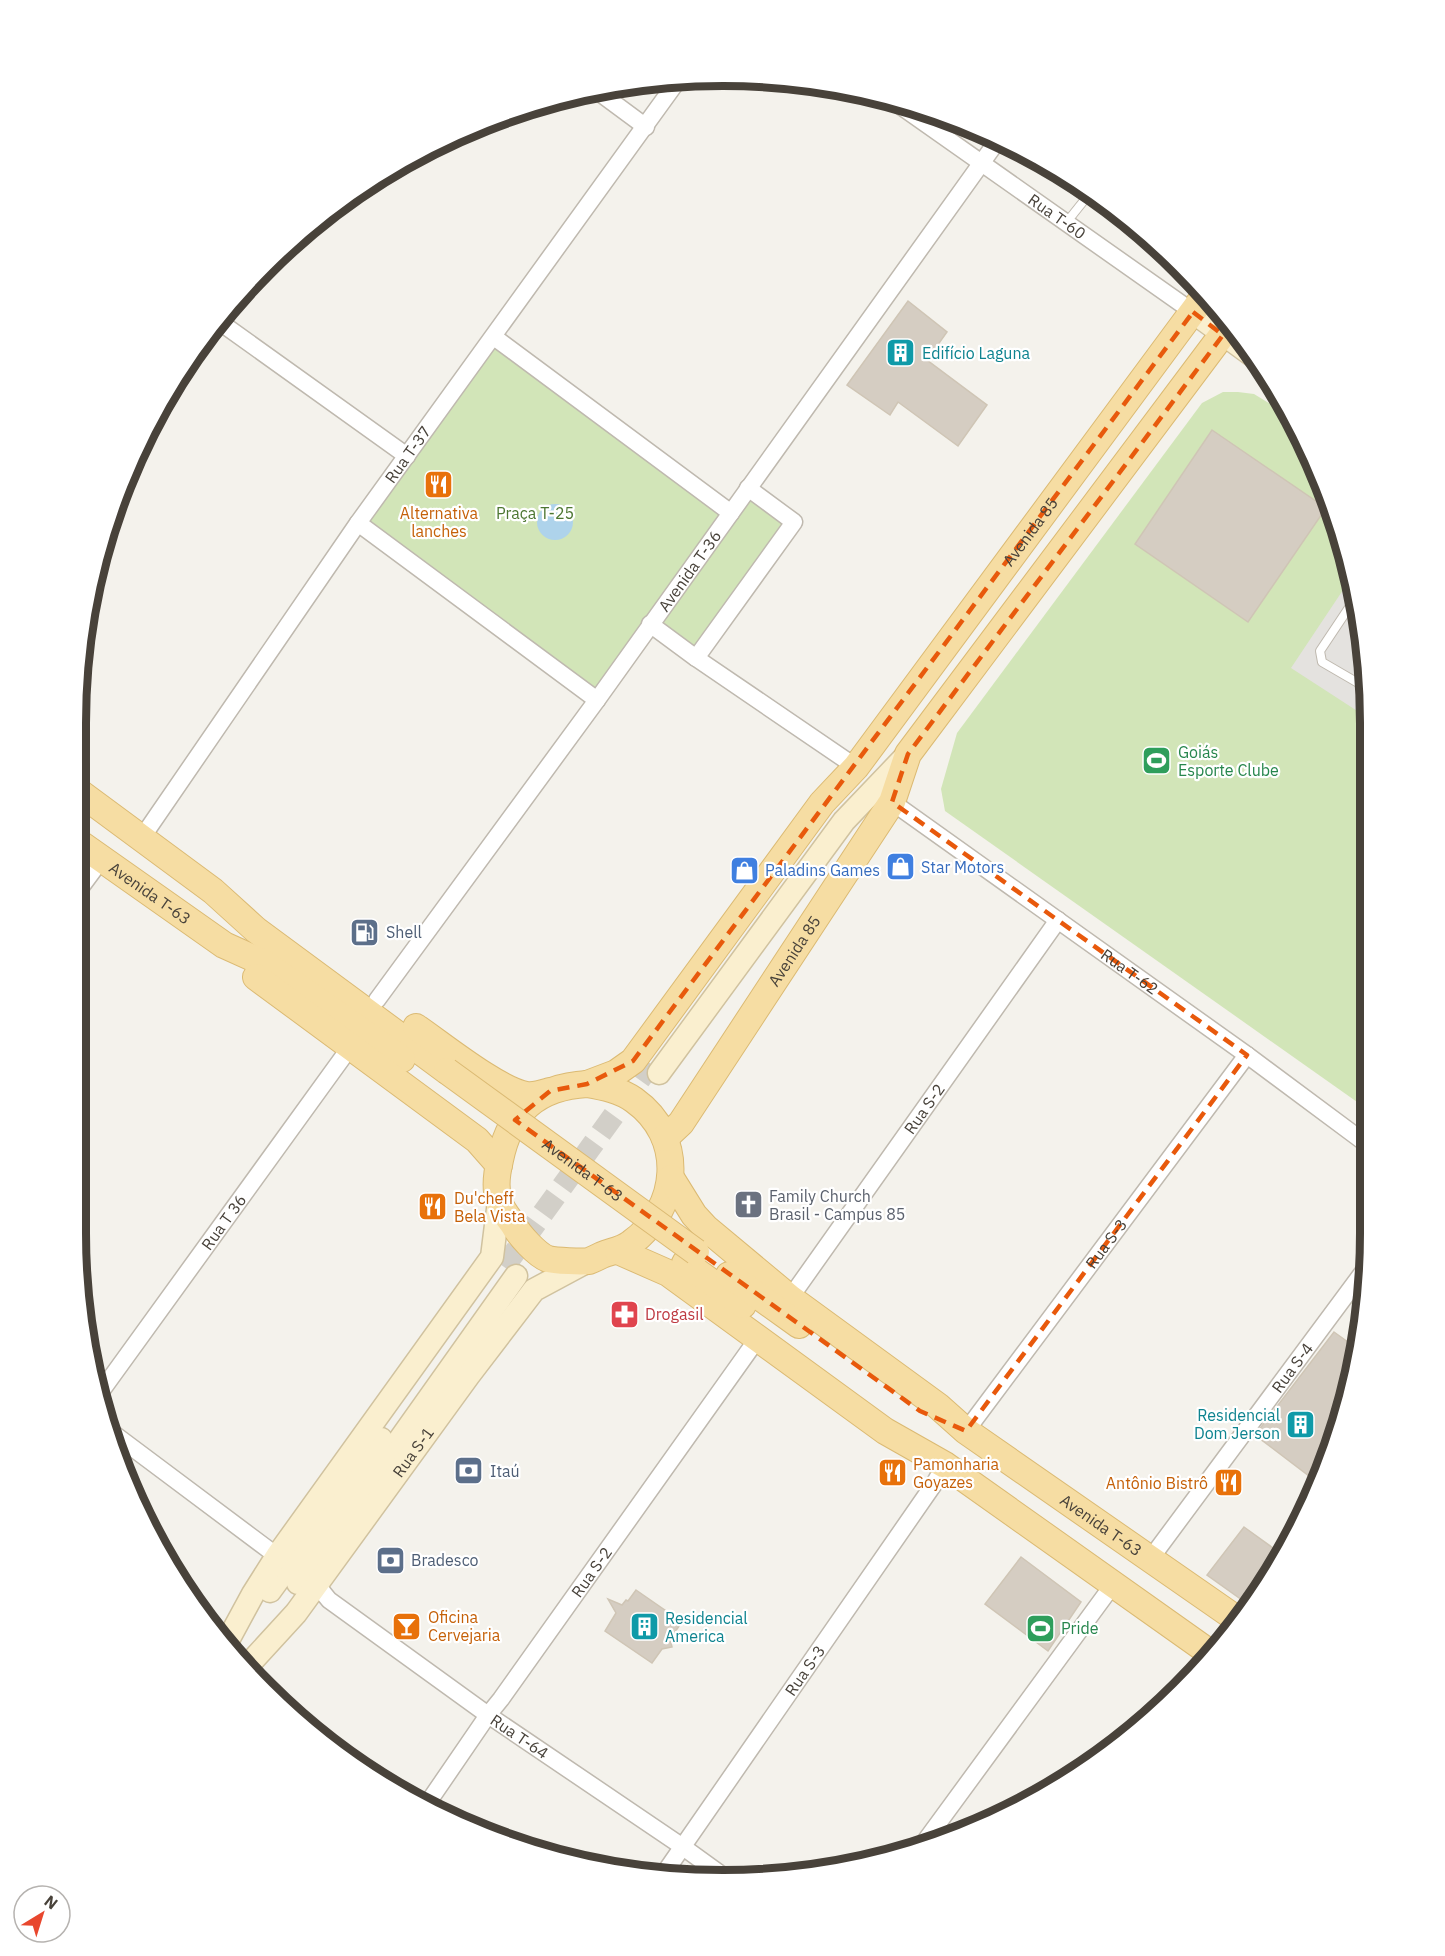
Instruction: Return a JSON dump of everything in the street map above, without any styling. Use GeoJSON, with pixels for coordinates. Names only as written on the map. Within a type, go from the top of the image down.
{"type":"FeatureCollection","features":[{"type":"Feature","properties":{"kind":"main road","name":"Rua T-60"},"geometry":{"type":"LineString","coordinates":[[1199,304],[1212,316]]}},
{"type":"Feature","properties":{"kind":"main road","name":"Avenida 85"},"geometry":{"type":"LineString","coordinates":[[1199,304],[856,767],[829,812],[655,1069],[844,821],[908,754],[1225,331]]}},
{"type":"Feature","properties":{"kind":"main road","name":"Avenida 85"},"geometry":{"type":"LineString","coordinates":[[665,1138],[681,1124],[892,802],[908,754]]}},
{"type":"Feature","properties":{"kind":"main road","name":"Avenida 85"},"geometry":{"type":"LineString","coordinates":[[587,1084],[616,1073],[633,1061],[822,803],[856,767]]}},
{"type":"Feature","properties":{"kind":"main road","name":"Avenida T-63"},"geometry":{"type":"LineString","coordinates":[[86,797],[213,891],[256,930],[443,1078],[691,1257],[920,1411],[966,1431]]}},
{"type":"Feature","properties":{"kind":"main road","name":"Avenida T-63"},"geometry":{"type":"LineString","coordinates":[[86,848],[224,945],[264,963],[443,1078]]}},
{"type":"Feature","properties":{"kind":"main road","name":"Avenida T-63"},"geometry":{"type":"LineString","coordinates":[[213,891],[264,920],[487,1076],[517,1092],[530,1096],[550,1091]]}},
{"type":"Feature","properties":{"kind":"main road","name":"Avenida T-63"},"geometry":{"type":"LineString","coordinates":[[224,945],[247,969],[477,1140],[499,1165]]}},
{"type":"Feature","properties":{"kind":"main road"},"geometry":{"type":"LineString","coordinates":[[587,1084],[612,1089],[634,1100],[652,1117],[665,1138],[670,1157],[671,1178],[665,1204],[651,1227],[630,1244],[618,1251],[588,1261],[548,1258],[519,1236],[499,1201],[497,1185],[504,1139],[518,1115],[538,1097],[569,1085],[587,1084]]}},
{"type":"Feature","properties":{"kind":"main road","name":"Avenida T-63"},"geometry":{"type":"LineString","coordinates":[[671,1178],[694,1215],[706,1228],[790,1298],[938,1406],[966,1431],[1232,1616]]}},
{"type":"Feature","properties":{"kind":"main road","name":"Rua S-1"},"geometry":{"type":"LineString","coordinates":[[230,1637],[277,1556],[492,1257],[499,1201]]}},
{"type":"Feature","properties":{"kind":"main road","name":"Avenida T-63"},"geometry":{"type":"LineString","coordinates":[[618,1251],[668,1273],[885,1431],[945,1465],[1112,1586],[1205,1649]]}},
{"type":"Feature","properties":{"kind":"main road","name":"Avenida T-63"},"geometry":{"type":"LineString","coordinates":[[691,1257],[896,1417],[945,1465]]}},
{"type":"Feature","properties":{"kind":"main road","name":"Rua S-1"},"geometry":{"type":"LineString","coordinates":[[252,1662],[296,1613],[534,1290],[588,1261]]}},
{"type":"Feature","properties":{"kind":"main road","name":"Rua S-1"},"geometry":{"type":"LineString","coordinates":[[231,1638],[291,1565],[510,1272],[293,1590],[251,1662]]}},
{"type":"Feature","properties":{"kind":"street","name":"Rua T-37"},"geometry":{"type":"LineString","coordinates":[[141,838],[358,523],[673,88]]}},
{"type":"Feature","properties":{"kind":"street"},"geometry":{"type":"LineString","coordinates":[[605,97],[646,127]]}},
{"type":"Feature","properties":{"kind":"street","name":"Rua T-60"},"geometry":{"type":"LineString","coordinates":[[913,115],[1066,223],[1199,304]]}},
{"type":"Feature","properties":{"kind":"street","name":"Avenida T-36"},"geometry":{"type":"LineString","coordinates":[[377,1000],[597,700],[993,146]]}},
{"type":"Feature","properties":{"kind":"street"},"geometry":{"type":"LineString","coordinates":[[225,326],[407,456]]}},
{"type":"Feature","properties":{"kind":"street"},"geometry":{"type":"LineString","coordinates":[[494,337],[731,513]]}},
{"type":"Feature","properties":{"kind":"street"},"geometry":{"type":"LineString","coordinates":[[696,658],[794,522],[748,488]]}},
{"type":"Feature","properties":{"kind":"street"},"geometry":{"type":"LineString","coordinates":[[358,523],[597,700]]}},
{"type":"Feature","properties":{"kind":"street"},"geometry":{"type":"LineString","coordinates":[[650,624],[856,767]]}},
{"type":"Feature","properties":{"kind":"street","name":"Rua T-62"},"geometry":{"type":"LineString","coordinates":[[892,802],[1247,1055],[1360,1139]]}},
{"type":"Feature","properties":{"kind":"street"},"geometry":{"type":"LineString","coordinates":[[86,881],[101,860]]}},
{"type":"Feature","properties":{"kind":"street","name":"Rua S-2"},"geometry":{"type":"LineString","coordinates":[[790,1298],[1058,920]]}},
{"type":"Feature","properties":{"kind":"street","name":"Rua T 36"},"geometry":{"type":"LineString","coordinates":[[104,1387],[351,1046]]}},
{"type":"Feature","properties":{"kind":"street","name":"Rua S-3"},"geometry":{"type":"LineString","coordinates":[[966,1431],[1247,1055]]}},
{"type":"Feature","properties":{"kind":"street","name":"Rua S-4"},"geometry":{"type":"LineString","coordinates":[[1151,1558],[1358,1278]]}},
{"type":"Feature","properties":{"kind":"street","name":"Rua S-2"},"geometry":{"type":"LineString","coordinates":[[430,1799],[758,1338]]}},
{"type":"Feature","properties":{"kind":"street"},"geometry":{"type":"LineString","coordinates":[[119,1438],[277,1556]]}},
{"type":"Feature","properties":{"kind":"street","name":"Rua S-3"},"geometry":{"type":"LineString","coordinates":[[668,1868],[945,1465]]}},
{"type":"Feature","properties":{"kind":"street","name":"Rua T-64"},"geometry":{"type":"LineString","coordinates":[[316,1584],[329,1600],[488,1715],[715,1870]]}},
{"type":"Feature","properties":{"kind":"street"},"geometry":{"type":"LineString","coordinates":[[929,1836],[1112,1586]]}},
{"type":"Feature","properties":{"kind":"lane"},"geometry":{"type":"LineString","coordinates":[[1066,223],[1085,199]]}},
{"type":"Feature","properties":{"kind":"lane"},"geometry":{"type":"LineString","coordinates":[[1349,608],[1320,651],[1322,662],[1358,683]]}},
{"type":"Feature","properties":{"kind":"highlighted area"},"geometry":{"type":"Polygon","coordinates":[[[1193,312],[1223,335],[908,754],[892,802],[1247,1055],[966,1431],[920,1411],[515,1120],[550,1091],[587,1084],[633,1061],[1193,312]]]}},
{"type":"Feature","properties":{"kind":"green space"},"geometry":{"type":"Polygon","coordinates":[[[1051,178],[1076,193],[1074,194],[1051,178]]]}},
{"type":"Feature","properties":{"kind":"green space","name":"Praça T-25"},"geometry":{"type":"Polygon","coordinates":[[[494,339],[722,515],[596,697],[363,523],[494,339]]]}},
{"type":"Feature","properties":{"kind":"green space","name":"Goiás Esporte Clube"},"geometry":{"type":"Polygon","coordinates":[[[1223,392],[1238,392],[1254,394],[1276,407],[1311,479],[1338,558],[1354,639],[1360,722],[1360,1104],[945,811],[941,789],[957,733],[1202,403],[1223,392]]]}},
{"type":"Feature","properties":{"kind":"green space"},"geometry":{"type":"Polygon","coordinates":[[[750,498],[786,524],[695,648],[659,622],[750,498]]]}},
{"type":"Feature","properties":{"kind":"green space"},"geometry":{"type":"Polygon","coordinates":[[[1356,1292],[1355,1306],[1349,1302],[1356,1292]]]}},
{"type":"Feature","properties":{"kind":"shaded area"},"geometry":{"type":"Polygon","coordinates":[[[1345,588],[1354,639],[1360,712],[1291,668],[1345,588]]]}},
{"type":"Feature","properties":{"kind":"water"},"geometry":{"type":"Polygon","coordinates":[[[555,504],[568,509],[573,522],[568,535],[555,540],[542,535],[537,522],[542,509],[555,504]]]}},
{"type":"Feature","properties":{"kind":"building","name":"Edifício Laguna"},"geometry":{"type":"Polygon","coordinates":[[[908,301],[947,332],[927,360],[987,405],[958,446],[898,402],[890,415],[847,385],[908,301]]]}},
{"type":"Feature","properties":{"kind":"building"},"geometry":{"type":"Polygon","coordinates":[[[1212,430],[1321,504],[1324,512],[1248,622],[1135,544],[1212,430]]]}},
{"type":"Feature","properties":{"kind":"building","name":"Residencial Dom Jerson"},"geometry":{"type":"Polygon","coordinates":[[[1334,1332],[1350,1343],[1338,1398],[1311,1477],[1255,1435],[1334,1332]]]}},
{"type":"Feature","properties":{"kind":"building"},"geometry":{"type":"Polygon","coordinates":[[[1244,1527],[1275,1550],[1243,1600],[1207,1575],[1244,1527]]]}},
{"type":"Feature","properties":{"kind":"building","name":"Pride"},"geometry":{"type":"Polygon","coordinates":[[[1021,1557],[1081,1602],[1048,1651],[985,1604],[1021,1557]]]}},
{"type":"Feature","properties":{"kind":"building","name":"Residencial America"},"geometry":{"type":"Polygon","coordinates":[[[636,1590],[682,1622],[670,1639],[672,1647],[662,1649],[652,1663],[605,1631],[616,1613],[608,1599],[622,1605],[636,1590]]]}},
{"type":"Feature","properties":{"kind":"tunnel"},"geometry":{"type":"LineString","coordinates":[[504,1267],[651,1064]]}},
{"type":"Feature","properties":{"kind":"place","name":"Edifício Laguna"},"geometry":{"type":"Point","coordinates":[901,353]}},
{"type":"Feature","properties":{"kind":"place","name":"Alternativa lanches"},"geometry":{"type":"Point","coordinates":[439,485]}},
{"type":"Feature","properties":{"kind":"place","name":"Goiás Esporte Clube"},"geometry":{"type":"Point","coordinates":[1157,761]}},
{"type":"Feature","properties":{"kind":"place","name":"Star Motors"},"geometry":{"type":"Point","coordinates":[900,867]}},
{"type":"Feature","properties":{"kind":"place","name":"Paladins Games"},"geometry":{"type":"Point","coordinates":[744,870]}},
{"type":"Feature","properties":{"kind":"place","name":"Shell"},"geometry":{"type":"Point","coordinates":[365,932]}},
{"type":"Feature","properties":{"kind":"place","name":"Family Church Brasil - Campus 85"},"geometry":{"type":"Point","coordinates":[748,1205]}},
{"type":"Feature","properties":{"kind":"place","name":"Du'cheff Bela Vista"},"geometry":{"type":"Point","coordinates":[433,1207]}},
{"type":"Feature","properties":{"kind":"place","name":"Drogasil"},"geometry":{"type":"Point","coordinates":[624,1314]}},
{"type":"Feature","properties":{"kind":"place","name":"Residencial Dom Jerson"},"geometry":{"type":"Point","coordinates":[1301,1424]}},
{"type":"Feature","properties":{"kind":"place","name":"Itaú"},"geometry":{"type":"Point","coordinates":[469,1471]}},
{"type":"Feature","properties":{"kind":"place","name":"Pamonharia Goyazes"},"geometry":{"type":"Point","coordinates":[892,1473]}},
{"type":"Feature","properties":{"kind":"place","name":"Antônio Bistrô"},"geometry":{"type":"Point","coordinates":[1229,1483]}},
{"type":"Feature","properties":{"kind":"place","name":"Bradesco"},"geometry":{"type":"Point","coordinates":[390,1560]}},
{"type":"Feature","properties":{"kind":"place","name":"Oficina Cervejaria"},"geometry":{"type":"Point","coordinates":[407,1626]}},
{"type":"Feature","properties":{"kind":"place","name":"Residencial America"},"geometry":{"type":"Point","coordinates":[644,1627]}},
{"type":"Feature","properties":{"kind":"place","name":"Pride"},"geometry":{"type":"Point","coordinates":[1040,1628]}}]}
